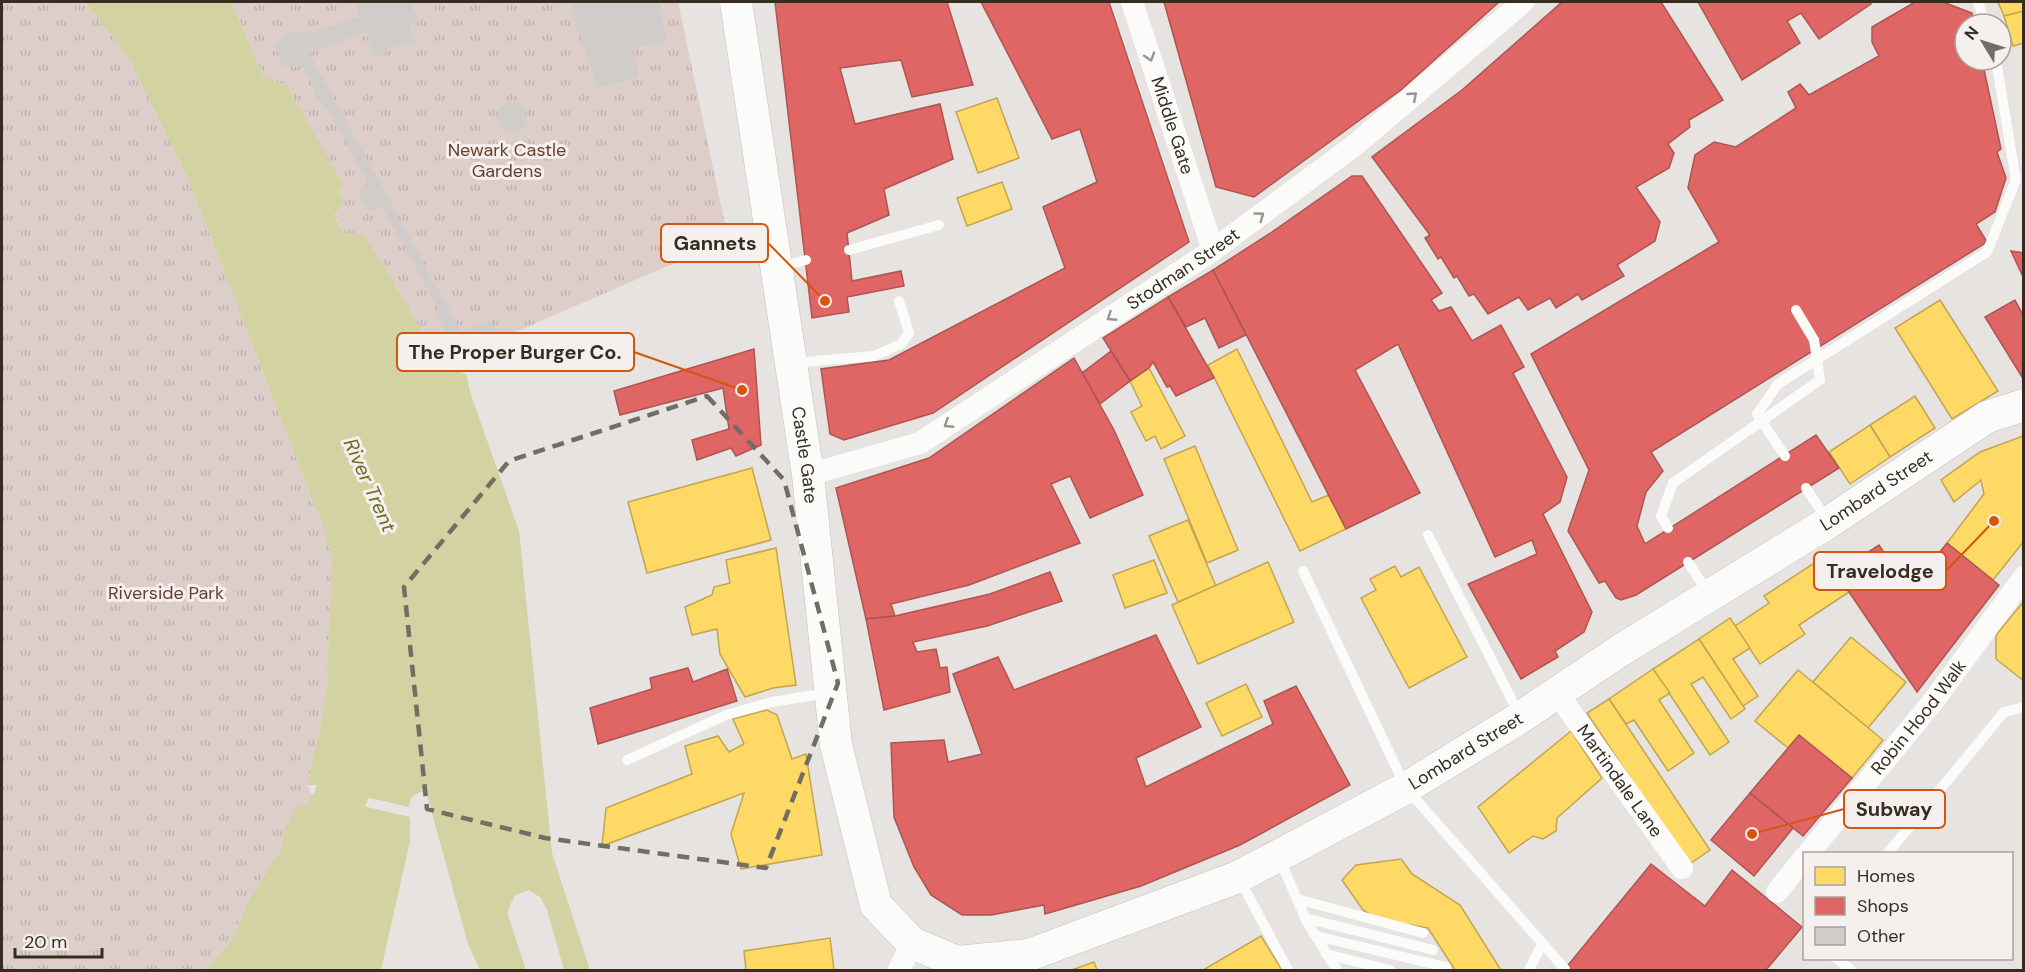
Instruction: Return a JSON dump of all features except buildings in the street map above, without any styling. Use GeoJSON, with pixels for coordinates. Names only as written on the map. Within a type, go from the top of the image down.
{"type":"FeatureCollection","features":[{"type":"Feature","properties":{"kind":"main road","name":"Castle Gate"},"geometry":{"type":"LineString","coordinates":[[736,2],[792,263],[792,363],[808,475],[836,745],[876,905]]}},
{"type":"Feature","properties":{"kind":"main road","name":"Lombard Street"},"geometry":{"type":"LineString","coordinates":[[876,905],[912,943],[957,962],[1028,959],[1238,877],[1406,788],[1829,522],[1987,417],[2024,405]]}},
{"type":"Feature","properties":{"kind":"street","name":"Middle Gate"},"geometry":{"type":"LineString","coordinates":[[1132,2],[1212,250]]}},
{"type":"Feature","properties":{"kind":"street","name":"Stodman Street"},"geometry":{"type":"LineString","coordinates":[[808,475],[920,443],[1212,250],[1355,145],[1523,2]]}},
{"type":"Feature","properties":{"kind":"street","name":"Robin Hood Walk"},"geometry":{"type":"LineString","coordinates":[[1810,852],[1935,699],[2024,577]]}},
{"type":"Feature","properties":{"kind":"street","name":"Martindale Lane"},"geometry":{"type":"LineString","coordinates":[[1557,693],[1682,868]]}},
{"type":"Feature","properties":{"kind":"street"},"geometry":{"type":"LineString","coordinates":[[1777,892],[1803,859]]}},
{"type":"Feature","properties":{"kind":"street"},"geometry":{"type":"LineString","coordinates":[[898,970],[912,943]]}},
{"type":"Feature","properties":{"kind":"lane"},"geometry":{"type":"LineString","coordinates":[[1785,456],[1757,414],[1778,384],[1987,252],[2016,180],[1998,72]]}},
{"type":"Feature","properties":{"kind":"lane"},"geometry":{"type":"LineString","coordinates":[[849,250],[939,225]]}},
{"type":"Feature","properties":{"kind":"lane"},"geometry":{"type":"LineString","coordinates":[[792,363],[874,356],[901,344],[909,333],[899,301]]}},
{"type":"Feature","properties":{"kind":"lane"},"geometry":{"type":"LineString","coordinates":[[1668,528],[1661,516],[1673,483],[1820,380],[1814,340],[1796,310]]}},
{"type":"Feature","properties":{"kind":"lane"},"geometry":{"type":"LineString","coordinates":[[1806,488],[1829,522]]}},
{"type":"Feature","properties":{"kind":"lane"},"geometry":{"type":"LineString","coordinates":[[1428,536],[1521,717]]}},
{"type":"Feature","properties":{"kind":"lane"},"geometry":{"type":"LineString","coordinates":[[1688,562],[1710,595]]}},
{"type":"Feature","properties":{"kind":"lane"},"geometry":{"type":"LineString","coordinates":[[1302,571],[1406,788],[1565,969]]}},
{"type":"Feature","properties":{"kind":"lane"},"geometry":{"type":"LineString","coordinates":[[627,760],[726,715],[772,702],[831,692]]}},
{"type":"Feature","properties":{"kind":"lane"},"geometry":{"type":"LineString","coordinates":[[1889,852],[2004,712],[2024,707]]}},
{"type":"Feature","properties":{"kind":"lane"},"geometry":{"type":"LineString","coordinates":[[1278,855],[1305,918],[1337,970]]}},
{"type":"Feature","properties":{"kind":"lane"},"geometry":{"type":"LineString","coordinates":[[1238,877],[1288,970]]}},
{"type":"Feature","properties":{"kind":"lane"},"geometry":{"type":"LineString","coordinates":[[1297,899],[1423,933]]}},
{"type":"Feature","properties":{"kind":"lane"},"geometry":{"type":"LineString","coordinates":[[1305,918],[1433,950]]}},
{"type":"Feature","properties":{"kind":"lane"},"geometry":{"type":"LineString","coordinates":[[1316,936],[1446,967]]}},
{"type":"Feature","properties":{"kind":"lane"},"geometry":{"type":"LineString","coordinates":[[1529,970],[1542,944]]}},
{"type":"Feature","properties":{"kind":"lane"},"geometry":{"type":"LineString","coordinates":[[1326,954],[1390,970]]}},
{"type":"Feature","properties":{"kind":"lane"},"geometry":{"type":"LineString","coordinates":[[1838,960],[1851,970]]}},
{"type":"Feature","properties":{"kind":"highlighted area"},"geometry":{"type":"Polygon","coordinates":[[[707,396],[784,480],[838,683],[766,868],[545,838],[427,809],[404,587],[509,461],[707,396]]]}},
{"type":"Feature","properties":{"kind":"green space","name":"Riverside Park"},"geometry":{"type":"Polygon","coordinates":[[[2,2],[85,2],[128,57],[187,176],[323,527],[332,561],[326,700],[307,785],[311,794],[308,805],[296,808],[286,823],[281,849],[250,898],[230,942],[205,970],[2,970],[2,2]]]}},
{"type":"Feature","properties":{"kind":"green space","name":"Newark Castle Gardens"},"geometry":{"type":"Polygon","coordinates":[[[231,2],[678,2],[727,234],[709,248],[458,357],[440,353],[427,341],[363,233],[344,233],[264,77],[231,2]]]}},
{"type":"Feature","properties":{"kind":"water"},"geometry":{"type":"Polygon","coordinates":[[[85,2],[231,2],[264,77],[286,85],[344,185],[338,193],[344,202],[334,215],[344,233],[363,233],[427,341],[440,353],[449,367],[467,375],[469,389],[519,531],[552,853],[590,970],[564,970],[547,910],[541,898],[529,890],[515,895],[508,915],[526,970],[480,970],[468,944],[427,795],[422,792],[414,795],[409,807],[307,785],[326,700],[332,561],[323,527],[187,176],[128,57],[85,2]]]}},
{"type":"Feature","properties":{"kind":"water"},"geometry":{"type":"Polygon","coordinates":[[[311,794],[410,817],[410,841],[381,970],[205,970],[230,942],[250,898],[281,849],[286,823],[295,808],[308,804],[311,794]]]}},
{"type":"Feature","properties":{"kind":"waterway","name":"River Trent"},"geometry":{"type":"LineString","coordinates":[[265,970],[371,727]]}},
{"type":"Feature","properties":{"kind":"place","name":"Gannets"},"geometry":{"type":"Point","coordinates":[825,301]}},
{"type":"Feature","properties":{"kind":"place","name":"The Proper Burger Co."},"geometry":{"type":"Point","coordinates":[742,390]}},
{"type":"Feature","properties":{"kind":"place","name":"Travelodge"},"geometry":{"type":"Point","coordinates":[1994,521]}},
{"type":"Feature","properties":{"kind":"place","name":"Subway"},"geometry":{"type":"Point","coordinates":[1752,834]}}]}
